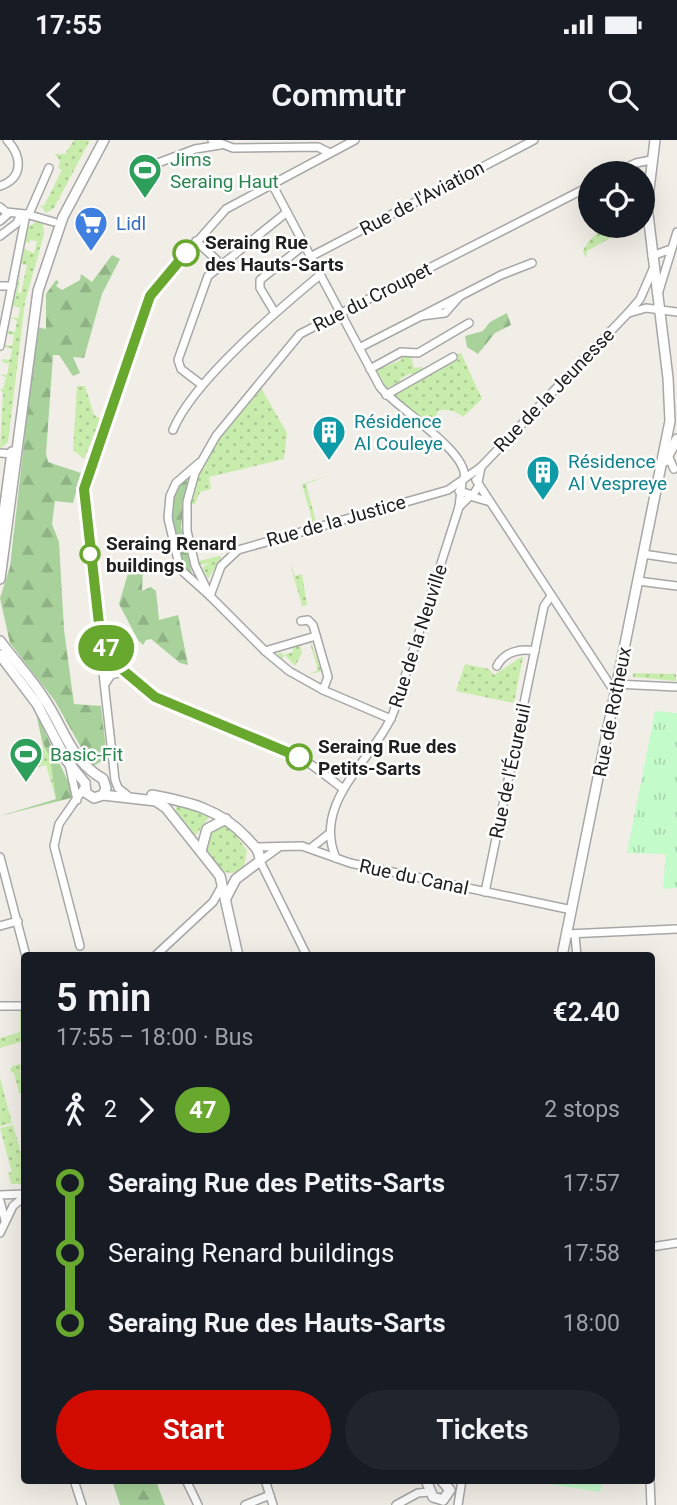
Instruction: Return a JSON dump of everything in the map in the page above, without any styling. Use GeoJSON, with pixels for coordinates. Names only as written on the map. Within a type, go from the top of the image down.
{"type":"FeatureCollection","features":[{"type":"Feature","properties":{"kind":"street"},"geometry":{"type":"LineString","coordinates":[[0,186],[13,178],[19,166],[17,151],[8,140]]}},
{"type":"Feature","properties":{"kind":"street"},"geometry":{"type":"LineString","coordinates":[[0,542],[28,311],[58,223],[98,140]]}},
{"type":"Feature","properties":{"kind":"street"},"geometry":{"type":"LineString","coordinates":[[0,579],[33,313],[58,223],[104,140]]}},
{"type":"Feature","properties":{"kind":"street"},"geometry":{"type":"LineString","coordinates":[[127,794],[116,784],[85,507],[86,482],[150,296],[226,209],[355,140]]}},
{"type":"Feature","properties":{"kind":"street","name":"Rue de l'Aviation"},"geometry":{"type":"LineString","coordinates":[[310,257],[534,140]]}},
{"type":"Feature","properties":{"kind":"street"},"geometry":{"type":"LineString","coordinates":[[655,140],[647,194],[676,469],[660,470]]}},
{"type":"Feature","properties":{"kind":"street"},"geometry":{"type":"LineString","coordinates":[[150,166],[209,141],[233,148],[318,147],[330,153]]}},
{"type":"Feature","properties":{"kind":"street"},"geometry":{"type":"LineString","coordinates":[[646,161],[651,160]]}},
{"type":"Feature","properties":{"kind":"street"},"geometry":{"type":"LineString","coordinates":[[0,236],[25,214],[48,169]]}},
{"type":"Feature","properties":{"kind":"street"},"geometry":{"type":"LineString","coordinates":[[272,184],[386,395],[423,423],[465,467],[471,480],[611,679],[677,687]]}},
{"type":"Feature","properties":{"kind":"street","name":"Rue du Croupet"},"geometry":{"type":"LineString","coordinates":[[210,596],[195,565],[187,531],[189,494],[200,462],[216,436],[294,340],[340,313],[578,192]]}},
{"type":"Feature","properties":{"kind":"street"},"geometry":{"type":"LineString","coordinates":[[0,207],[9,213],[25,214],[58,223]]}},
{"type":"Feature","properties":{"kind":"street"},"geometry":{"type":"LineString","coordinates":[[202,385],[181,369],[179,355],[208,276],[287,212]]}},
{"type":"Feature","properties":{"kind":"street"},"geometry":{"type":"LineString","coordinates":[[0,220],[9,213]]}},
{"type":"Feature","properties":{"kind":"street"},"geometry":{"type":"LineString","coordinates":[[0,346],[25,214]]}},
{"type":"Feature","properties":{"kind":"street"},"geometry":{"type":"LineString","coordinates":[[658,298],[677,232]]}},
{"type":"Feature","properties":{"kind":"street"},"geometry":{"type":"LineString","coordinates":[[196,241],[221,264]]}},
{"type":"Feature","properties":{"kind":"street"},"geometry":{"type":"LineString","coordinates":[[275,313],[260,288],[260,280],[304,245]]}},
{"type":"Feature","properties":{"kind":"street"},"geometry":{"type":"LineString","coordinates":[[653,260],[671,249]]}},
{"type":"Feature","properties":{"kind":"street"},"geometry":{"type":"LineString","coordinates":[[653,260],[657,262],[669,259]]}},
{"type":"Feature","properties":{"kind":"street","name":"Rue de la Jeunesse"},"geometry":{"type":"LineString","coordinates":[[471,480],[479,468],[628,313],[639,299],[653,260]]}},
{"type":"Feature","properties":{"kind":"street"},"geometry":{"type":"LineString","coordinates":[[359,348],[460,295],[531,263]]}},
{"type":"Feature","properties":{"kind":"street"},"geometry":{"type":"LineString","coordinates":[[173,429],[202,385],[275,313],[320,275]]}},
{"type":"Feature","properties":{"kind":"street"},"geometry":{"type":"LineString","coordinates":[[0,286],[12,286]]}},
{"type":"Feature","properties":{"kind":"street"},"geometry":{"type":"LineString","coordinates":[[639,299],[658,298]]}},
{"type":"Feature","properties":{"kind":"street","name":"Rue de la Jeunesse"},"geometry":{"type":"LineString","coordinates":[[628,313],[646,308],[658,298]]}},
{"type":"Feature","properties":{"kind":"street"},"geometry":{"type":"LineString","coordinates":[[646,308],[677,312]]}},
{"type":"Feature","properties":{"kind":"street"},"geometry":{"type":"LineString","coordinates":[[370,369],[401,352],[418,353],[469,323]]}},
{"type":"Feature","properties":{"kind":"street"},"geometry":{"type":"LineString","coordinates":[[386,395],[453,357]]}},
{"type":"Feature","properties":{"kind":"street","name":"Rue de Rotheux"},"geometry":{"type":"LineString","coordinates":[[564,952],[571,935],[572,910],[616,695],[611,679],[621,670],[660,470],[674,445],[670,421]]}},
{"type":"Feature","properties":{"kind":"street"},"geometry":{"type":"LineString","coordinates":[[0,453],[12,454]]}},
{"type":"Feature","properties":{"kind":"street","name":"Rue du Croupet"},"geometry":{"type":"LineString","coordinates":[[200,462],[176,483],[170,496],[168,518],[180,569],[289,671],[323,690],[391,719]]}},
{"type":"Feature","properties":{"kind":"street"},"geometry":{"type":"LineString","coordinates":[[465,467],[479,468]]}},
{"type":"Feature","properties":{"kind":"street","name":"Rue de la Justice"},"geometry":{"type":"LineString","coordinates":[[210,596],[221,566],[237,550],[449,490],[471,480]]}},
{"type":"Feature","properties":{"kind":"street","name":"Rue de la Neuville"},"geometry":{"type":"LineString","coordinates":[[330,833],[342,788],[391,719],[461,491],[471,480]]}},
{"type":"Feature","properties":{"kind":"street","name":"Rue de la Neuville"},"geometry":{"type":"LineString","coordinates":[[458,503],[475,494],[471,480]]}},
{"type":"Feature","properties":{"kind":"street"},"geometry":{"type":"LineString","coordinates":[[449,490],[458,503]]}},
{"type":"Feature","properties":{"kind":"street","name":"Rue de la Justice"},"geometry":{"type":"LineString","coordinates":[[449,490],[461,491]]}},
{"type":"Feature","properties":{"kind":"street"},"geometry":{"type":"LineString","coordinates":[[461,491],[487,501]]}},
{"type":"Feature","properties":{"kind":"street"},"geometry":{"type":"LineString","coordinates":[[643,554],[677,559]]}},
{"type":"Feature","properties":{"kind":"street"},"geometry":{"type":"LineString","coordinates":[[638,581],[677,586]]}},
{"type":"Feature","properties":{"kind":"street","name":"Rue de l'Écureuil"},"geometry":{"type":"LineString","coordinates":[[485,892],[544,607],[551,596]]}},
{"type":"Feature","properties":{"kind":"street"},"geometry":{"type":"LineString","coordinates":[[301,621],[310,621],[316,636],[328,677],[323,690]]}},
{"type":"Feature","properties":{"kind":"street"},"geometry":{"type":"LineString","coordinates":[[100,633],[111,658],[123,672],[162,701],[295,754],[342,788]]}},
{"type":"Feature","properties":{"kind":"street"},"geometry":{"type":"LineString","coordinates":[[265,651],[316,636]]}},
{"type":"Feature","properties":{"kind":"street"},"geometry":{"type":"LineString","coordinates":[[0,640],[41,694],[76,758],[113,794],[182,799],[226,819],[257,848],[260,861],[305,952]]}},
{"type":"Feature","properties":{"kind":"street"},"geometry":{"type":"LineString","coordinates":[[497,666],[500,660],[518,649],[535,651]]}},
{"type":"Feature","properties":{"kind":"street"},"geometry":{"type":"LineString","coordinates":[[0,657],[11,668],[47,719],[69,764],[91,797]]}},
{"type":"Feature","properties":{"kind":"street"},"geometry":{"type":"LineString","coordinates":[[105,684],[111,675],[123,672]]}},
{"type":"Feature","properties":{"kind":"street"},"geometry":{"type":"LineString","coordinates":[[69,764],[76,802]]}},
{"type":"Feature","properties":{"kind":"street"},"geometry":{"type":"LineString","coordinates":[[76,802],[91,797],[114,765]]}},
{"type":"Feature","properties":{"kind":"street"},"geometry":{"type":"LineString","coordinates":[[84,785],[102,784],[163,804],[221,881],[237,952]]}},
{"type":"Feature","properties":{"kind":"street"},"geometry":{"type":"LineString","coordinates":[[79,946],[54,852],[59,824],[76,802],[84,785]]}},
{"type":"Feature","properties":{"kind":"street"},"geometry":{"type":"LineString","coordinates":[[201,851],[207,829],[226,819]]}},
{"type":"Feature","properties":{"kind":"street"},"geometry":{"type":"LineString","coordinates":[[311,848],[330,833],[337,858]]}},
{"type":"Feature","properties":{"kind":"street","name":"Rue du Canal"},"geometry":{"type":"LineString","coordinates":[[257,848],[297,845],[337,858],[572,910]]}},
{"type":"Feature","properties":{"kind":"street"},"geometry":{"type":"LineString","coordinates":[[221,881],[236,879],[281,846]]}},
{"type":"Feature","properties":{"kind":"street"},"geometry":{"type":"LineString","coordinates":[[0,857],[25,952]]}},
{"type":"Feature","properties":{"kind":"street"},"geometry":{"type":"LineString","coordinates":[[226,905],[236,879]]}},
{"type":"Feature","properties":{"kind":"street"},"geometry":{"type":"LineString","coordinates":[[159,952],[209,906],[215,899],[221,881]]}},
{"type":"Feature","properties":{"kind":"street"},"geometry":{"type":"LineString","coordinates":[[215,899],[226,905]]}},
{"type":"Feature","properties":{"kind":"street"},"geometry":{"type":"LineString","coordinates":[[209,906],[226,905]]}},
{"type":"Feature","properties":{"kind":"street"},"geometry":{"type":"LineString","coordinates":[[0,926],[18,921]]}},
{"type":"Feature","properties":{"kind":"street"},"geometry":{"type":"LineString","coordinates":[[576,952],[571,935],[677,929]]}},
{"type":"Feature","properties":{"kind":"street"},"geometry":{"type":"LineString","coordinates":[[0,1006],[21,1006]]}},
{"type":"Feature","properties":{"kind":"street"},"geometry":{"type":"LineString","coordinates":[[0,1195],[21,1196]]}},
{"type":"Feature","properties":{"kind":"street"},"geometry":{"type":"LineString","coordinates":[[0,1233],[11,1195]]}},
{"type":"Feature","properties":{"kind":"street"},"geometry":{"type":"LineString","coordinates":[[8,1210],[21,1199]]}},
{"type":"Feature","properties":{"kind":"street"},"geometry":{"type":"LineString","coordinates":[[0,1201],[8,1210]]}},
{"type":"Feature","properties":{"kind":"street"},"geometry":{"type":"LineString","coordinates":[[655,1246],[677,1243]]}},
{"type":"Feature","properties":{"kind":"street"},"geometry":{"type":"LineString","coordinates":[[75,1484],[82,1505]]}},
{"type":"Feature","properties":{"kind":"street"},"geometry":{"type":"LineString","coordinates":[[188,1484],[198,1505]]}},
{"type":"Feature","properties":{"kind":"street"},"geometry":{"type":"LineString","coordinates":[[266,1484],[273,1505]]}},
{"type":"Feature","properties":{"kind":"street"},"geometry":{"type":"LineString","coordinates":[[436,1490],[449,1494],[451,1484]]}},
{"type":"Feature","properties":{"kind":"street"},"geometry":{"type":"LineString","coordinates":[[396,1505],[418,1493],[451,1484]]}},
{"type":"Feature","properties":{"kind":"street"},"geometry":{"type":"LineString","coordinates":[[458,1505],[461,1484]]}},
{"type":"Feature","properties":{"kind":"street"},"geometry":{"type":"LineString","coordinates":[[650,1484],[651,1505]]}},
{"type":"Feature","properties":{"kind":"street"},"geometry":{"type":"LineString","coordinates":[[244,1505],[270,1495]]}},
{"type":"Feature","properties":{"kind":"green space"},"geometry":{"type":"Polygon","coordinates":[[[74,140],[90,140],[54,208],[46,213],[40,205],[44,206],[62,170],[58,168],[60,161],[55,154],[65,154],[74,140]]]}},
{"type":"Feature","properties":{"kind":"green space"},"geometry":{"type":"Polygon","coordinates":[[[37,221],[43,224],[44,234],[25,302],[8,442],[0,449],[3,393],[0,389],[3,389],[6,378],[0,374],[7,375],[9,364],[2,362],[3,359],[10,360],[12,349],[5,345],[12,346],[14,335],[8,334],[8,331],[15,332],[17,321],[11,317],[18,318],[20,308],[13,306],[21,267],[18,293],[21,293],[27,265],[21,264],[24,249],[34,253],[37,241],[25,242],[28,227],[37,221]]]}},
{"type":"Feature","properties":{"kind":"green space"},"geometry":{"type":"Polygon","coordinates":[[[610,238],[587,251],[586,258],[583,252],[591,239],[610,238]]]}},
{"type":"Feature","properties":{"kind":"green space"},"geometry":{"type":"Polygon","coordinates":[[[112,255],[120,259],[102,294],[84,358],[73,357],[80,373],[73,376],[59,355],[53,355],[46,454],[48,462],[81,473],[73,503],[55,501],[52,524],[59,542],[64,630],[74,704],[101,706],[107,758],[92,767],[55,701],[10,643],[0,598],[10,567],[37,327],[46,329],[46,294],[56,280],[59,282],[56,286],[62,290],[80,280],[81,274],[92,282],[112,255]]]}},
{"type":"Feature","properties":{"kind":"green space"},"geometry":{"type":"Polygon","coordinates":[[[507,313],[511,325],[495,333],[478,354],[467,347],[465,336],[483,331],[490,322],[507,313]]]}},
{"type":"Feature","properties":{"kind":"green space"},"geometry":{"type":"Polygon","coordinates":[[[461,353],[482,399],[463,417],[451,411],[437,411],[438,420],[431,425],[395,397],[398,391],[459,359],[457,354],[461,353]]]}},
{"type":"Feature","properties":{"kind":"green space"},"geometry":{"type":"Polygon","coordinates":[[[411,356],[414,368],[422,367],[423,370],[413,376],[411,373],[400,379],[401,382],[386,388],[377,370],[401,360],[400,357],[411,356]]]}},
{"type":"Feature","properties":{"kind":"green space"},"geometry":{"type":"Polygon","coordinates":[[[77,386],[85,386],[94,415],[101,419],[84,459],[73,450],[77,386]]]}},
{"type":"Feature","properties":{"kind":"green space"},"geometry":{"type":"Polygon","coordinates":[[[258,388],[261,388],[287,433],[284,459],[209,477],[211,489],[200,492],[195,504],[191,504],[201,471],[217,442],[258,388]]]}},
{"type":"Feature","properties":{"kind":"green space"},"geometry":{"type":"Polygon","coordinates":[[[188,476],[181,527],[193,578],[185,568],[174,542],[171,512],[179,486],[188,476]]]}},
{"type":"Feature","properties":{"kind":"green space"},"geometry":{"type":"Polygon","coordinates":[[[328,476],[306,484],[316,522],[313,523],[302,484],[328,476]]]}},
{"type":"Feature","properties":{"kind":"green space"},"geometry":{"type":"Polygon","coordinates":[[[219,556],[221,558],[208,579],[202,568],[209,563],[201,565],[199,561],[219,556]]]}},
{"type":"Feature","properties":{"kind":"green space"},"geometry":{"type":"Polygon","coordinates":[[[290,564],[295,576],[302,574],[307,605],[302,606],[290,564]]]}},
{"type":"Feature","properties":{"kind":"green space"},"geometry":{"type":"Polygon","coordinates":[[[129,570],[143,570],[142,591],[151,587],[156,591],[159,620],[178,615],[188,665],[180,663],[151,639],[146,640],[143,645],[138,640],[119,604],[129,570]]]}},
{"type":"Feature","properties":{"kind":"green space"},"geometry":{"type":"Polygon","coordinates":[[[310,643],[322,671],[308,675],[318,670],[310,643]]]}},
{"type":"Feature","properties":{"kind":"green space"},"geometry":{"type":"Polygon","coordinates":[[[310,643],[300,646],[302,653],[295,666],[285,655],[282,659],[278,655],[280,651],[283,655],[293,652],[292,647],[310,643]]]}},
{"type":"Feature","properties":{"kind":"green space"},"geometry":{"type":"Polygon","coordinates":[[[521,657],[514,703],[456,691],[465,664],[489,669],[494,675],[521,657]]]}},
{"type":"Feature","properties":{"kind":"green space"},"geometry":{"type":"Polygon","coordinates":[[[633,673],[676,674],[676,681],[633,677],[633,673]]]}},
{"type":"Feature","properties":{"kind":"green space"},"geometry":{"type":"Polygon","coordinates":[[[655,711],[677,713],[677,888],[663,889],[666,854],[627,853],[655,711]]]}},
{"type":"Feature","properties":{"kind":"green space"},"geometry":{"type":"Polygon","coordinates":[[[36,713],[72,790],[71,798],[0,816],[56,799],[50,758],[42,741],[36,713]]]}},
{"type":"Feature","properties":{"kind":"green space"},"geometry":{"type":"Polygon","coordinates":[[[42,741],[50,758],[56,800],[46,765],[21,772],[20,769],[39,760],[43,751],[42,741]]]}},
{"type":"Feature","properties":{"kind":"green space"},"geometry":{"type":"Polygon","coordinates":[[[177,804],[210,816],[195,836],[175,812],[177,804]]]}},
{"type":"Feature","properties":{"kind":"green space"},"geometry":{"type":"Polygon","coordinates":[[[224,825],[232,829],[247,851],[244,867],[234,873],[222,872],[205,849],[211,830],[224,825]]]}},
{"type":"Feature","properties":{"kind":"green space"},"geometry":{"type":"Polygon","coordinates":[[[21,1011],[21,1042],[0,1048],[0,1038],[20,1032],[21,1011]]]}},
{"type":"Feature","properties":{"kind":"green space"},"geometry":{"type":"Polygon","coordinates":[[[21,1065],[21,1094],[14,1073],[10,1071],[12,1066],[21,1065]]]}},
{"type":"Feature","properties":{"kind":"green space"},"geometry":{"type":"Polygon","coordinates":[[[0,1078],[12,1123],[0,1126],[0,1078]]]}},
{"type":"Feature","properties":{"kind":"green space"},"geometry":{"type":"Polygon","coordinates":[[[13,1125],[21,1153],[21,1184],[11,1184],[8,1172],[12,1173],[0,1128],[13,1125]]]}},
{"type":"Feature","properties":{"kind":"green space"},"geometry":{"type":"Polygon","coordinates":[[[113,1484],[157,1484],[165,1505],[120,1505],[113,1484]]]}},
{"type":"Feature","properties":{"kind":"green space"},"geometry":{"type":"Polygon","coordinates":[[[549,1484],[601,1484],[600,1492],[549,1484]]]}},
{"type":"Feature","properties":{"kind":"bus line","name":"47"},"geometry":{"type":"LineString","coordinates":[[186,253],[150,296],[84,489],[100,633],[111,658],[123,672],[155,697],[299,757]]}},
{"type":"Feature","properties":{"kind":"place","name":"Jims Seraing Haut"},"geometry":{"type":"Point","coordinates":[145,200]}},
{"type":"Feature","properties":{"kind":"place","name":"Lidl"},"geometry":{"type":"Point","coordinates":[91,253]}},
{"type":"Feature","properties":{"kind":"place","name":"Seraing Rue des Hauts-Sarts"},"geometry":{"type":"Point","coordinates":[186,253]}},
{"type":"Feature","properties":{"kind":"place","name":"Résidence Al Couleye"},"geometry":{"type":"Point","coordinates":[329,462]}},
{"type":"Feature","properties":{"kind":"place","name":"Résidence Al Vespreye"},"geometry":{"type":"Point","coordinates":[543,502]}},
{"type":"Feature","properties":{"kind":"place","name":"Seraing Renard buildings"},"geometry":{"type":"Point","coordinates":[90,554]}},
{"type":"Feature","properties":{"kind":"place","name":"Seraing Rue des Petits-Sarts"},"geometry":{"type":"Point","coordinates":[299,757]}},
{"type":"Feature","properties":{"kind":"place","name":"Basic-Fit"},"geometry":{"type":"Point","coordinates":[26,784]}}]}
